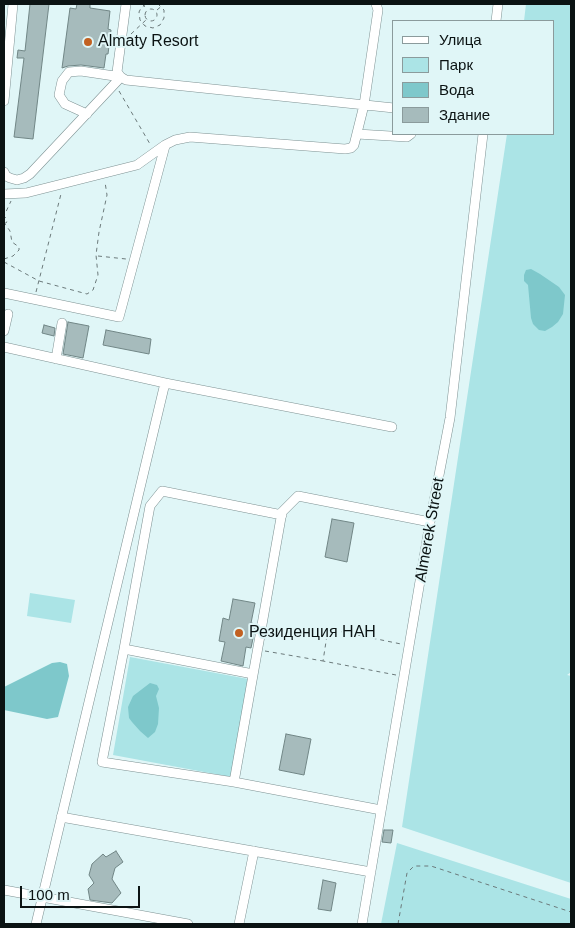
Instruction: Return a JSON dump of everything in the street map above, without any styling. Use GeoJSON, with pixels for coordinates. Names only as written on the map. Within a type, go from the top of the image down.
{"type":"FeatureCollection","features":[{"type":"Feature","properties":{"kind":"street"},"geometry":{"type":"LineString","coordinates":[[4,101],[13,4]]}},
{"type":"Feature","properties":{"kind":"street"},"geometry":{"type":"LineString","coordinates":[[4,172],[6,176],[17,180],[30,174],[118,81],[117,72],[126,4]]}},
{"type":"Feature","properties":{"kind":"street"},"geometry":{"type":"LineString","coordinates":[[4,194],[26,193],[137,165],[175,140],[190,137],[351,148],[354,144],[364,105],[378,10],[376,4]]}},
{"type":"Feature","properties":{"kind":"street"},"geometry":{"type":"LineString","coordinates":[[496,20],[498,4]]}},
{"type":"Feature","properties":{"kind":"street"},"geometry":{"type":"LineString","coordinates":[[88,114],[65,104],[59,95],[62,81],[69,72],[81,71],[118,81],[126,80],[392,108]]}},
{"type":"Feature","properties":{"kind":"street"},"geometry":{"type":"LineString","coordinates":[[357,134],[410,135]]}},
{"type":"Feature","properties":{"kind":"street","name":"Almerek Street"},"geometry":{"type":"LineString","coordinates":[[362,924],[430,522],[450,418],[483,135]]}},
{"type":"Feature","properties":{"kind":"street"},"geometry":{"type":"LineString","coordinates":[[4,293],[119,317],[165,146]]}},
{"type":"Feature","properties":{"kind":"street"},"geometry":{"type":"LineString","coordinates":[[8,314],[4,332],[7,340],[5,347],[165,383],[392,427]]}},
{"type":"Feature","properties":{"kind":"street"},"geometry":{"type":"LineString","coordinates":[[56,359],[62,323]]}},
{"type":"Feature","properties":{"kind":"street"},"geometry":{"type":"LineString","coordinates":[[36,924],[165,383]]}},
{"type":"Feature","properties":{"kind":"street"},"geometry":{"type":"LineString","coordinates":[[282,515],[162,491],[150,506],[102,762],[234,782],[381,810]]}},
{"type":"Feature","properties":{"kind":"street"},"geometry":{"type":"LineString","coordinates":[[234,782],[282,512],[298,496],[430,522]]}},
{"type":"Feature","properties":{"kind":"street"},"geometry":{"type":"LineString","coordinates":[[124,650],[253,674]]}},
{"type":"Feature","properties":{"kind":"street"},"geometry":{"type":"LineString","coordinates":[[61,817],[371,872]]}},
{"type":"Feature","properties":{"kind":"street"},"geometry":{"type":"LineString","coordinates":[[239,924],[254,851]]}},
{"type":"Feature","properties":{"kind":"street"},"geometry":{"type":"LineString","coordinates":[[4,890],[188,924]]}},
{"type":"Feature","properties":{"kind":"path"},"geometry":{"type":"LineString","coordinates":[[121,43],[146,19],[145,14],[147,10],[144,4]]}},
{"type":"Feature","properties":{"kind":"path"},"geometry":{"type":"LineString","coordinates":[[144,4],[139,12],[140,20],[145,26],[153,28],[163,22],[165,14],[162,6],[158,4]]}},
{"type":"Feature","properties":{"kind":"path"},"geometry":{"type":"LineString","coordinates":[[156,11],[164,4]]}},
{"type":"Feature","properties":{"kind":"path"},"geometry":{"type":"LineString","coordinates":[[147,10],[152,8],[156,11],[158,15],[156,20]]}},
{"type":"Feature","properties":{"kind":"path"},"geometry":{"type":"LineString","coordinates":[[146,19],[151,22],[156,20]]}},
{"type":"Feature","properties":{"kind":"path"},"geometry":{"type":"LineString","coordinates":[[156,20],[160,25]]}},
{"type":"Feature","properties":{"kind":"path"},"geometry":{"type":"LineString","coordinates":[[118,81],[156,153]]}},
{"type":"Feature","properties":{"kind":"path"},"geometry":{"type":"LineString","coordinates":[[4,262],[39,281],[87,294],[94,290],[98,275],[96,256],[99,232],[107,195],[104,173]]}},
{"type":"Feature","properties":{"kind":"path"},"geometry":{"type":"LineString","coordinates":[[34,299],[64,183]]}},
{"type":"Feature","properties":{"kind":"path"},"geometry":{"type":"LineString","coordinates":[[4,259],[13,256],[19,250],[19,247],[12,242],[10,231],[4,224],[7,220],[4,216],[14,194]]}},
{"type":"Feature","properties":{"kind":"path"},"geometry":{"type":"LineString","coordinates":[[96,256],[134,260]]}},
{"type":"Feature","properties":{"kind":"path"},"geometry":{"type":"LineString","coordinates":[[323,661],[328,629],[409,646]]}},
{"type":"Feature","properties":{"kind":"path"},"geometry":{"type":"LineString","coordinates":[[257,650],[404,676]]}},
{"type":"Feature","properties":{"kind":"path"},"geometry":{"type":"LineString","coordinates":[[398,924],[407,873],[414,866],[431,866],[571,912]]}},
{"type":"Feature","properties":{"kind":"green space"},"geometry":{"type":"Polygon","coordinates":[[[526,4],[571,4],[571,672],[567,675],[571,676],[571,883],[402,827],[507,135],[555,135],[555,20],[524,20],[526,4]]]}},
{"type":"Feature","properties":{"kind":"green space"},"geometry":{"type":"Polygon","coordinates":[[[30,593],[75,600],[71,623],[27,616],[30,593]]]}},
{"type":"Feature","properties":{"kind":"green space"},"geometry":{"type":"Polygon","coordinates":[[[130,657],[248,679],[231,777],[113,755],[130,657]]]}},
{"type":"Feature","properties":{"kind":"green space"},"geometry":{"type":"Polygon","coordinates":[[[397,843],[571,899],[571,924],[381,924],[397,843]]]}},
{"type":"Feature","properties":{"kind":"water"},"geometry":{"type":"Polygon","coordinates":[[[531,269],[559,287],[565,295],[563,314],[558,322],[545,331],[539,330],[533,324],[531,318],[528,285],[524,281],[524,275],[526,270],[531,269]]]}},
{"type":"Feature","properties":{"kind":"water"},"geometry":{"type":"Polygon","coordinates":[[[60,662],[67,664],[69,676],[58,717],[47,719],[4,710],[4,687],[52,663],[60,662]]]}},
{"type":"Feature","properties":{"kind":"water"},"geometry":{"type":"Polygon","coordinates":[[[150,683],[157,685],[159,689],[156,696],[159,708],[158,724],[155,732],[148,738],[129,718],[128,707],[133,696],[150,683]]]}},
{"type":"Feature","properties":{"kind":"building"},"geometry":{"type":"Polygon","coordinates":[[[30,4],[49,4],[33,139],[14,137],[24,58],[17,58],[18,50],[25,51],[30,4]]]}},
{"type":"Feature","properties":{"kind":"building","name":"Almaty Resort"},"geometry":{"type":"Polygon","coordinates":[[[77,4],[90,4],[90,8],[110,11],[108,29],[111,30],[104,68],[81,65],[62,68],[70,8],[76,9],[77,4]]]}},
{"type":"Feature","properties":{"kind":"building"},"geometry":{"type":"Polygon","coordinates":[[[68,322],[89,326],[83,358],[63,354],[68,322]]]}},
{"type":"Feature","properties":{"kind":"building"},"geometry":{"type":"Polygon","coordinates":[[[44,325],[55,328],[54,336],[42,333],[44,325]]]}},
{"type":"Feature","properties":{"kind":"building"},"geometry":{"type":"Polygon","coordinates":[[[106,330],[151,339],[149,354],[103,345],[106,330]]]}},
{"type":"Feature","properties":{"kind":"building"},"geometry":{"type":"Polygon","coordinates":[[[332,519],[354,523],[347,562],[325,557],[332,519]]]}},
{"type":"Feature","properties":{"kind":"building","name":"Резиденция НАН"},"geometry":{"type":"Polygon","coordinates":[[[233,599],[255,603],[251,623],[256,624],[251,648],[246,647],[243,666],[221,661],[225,642],[219,641],[223,618],[229,620],[233,599]]]}},
{"type":"Feature","properties":{"kind":"building"},"geometry":{"type":"Polygon","coordinates":[[[286,734],[311,739],[304,775],[279,770],[286,734]]]}},
{"type":"Feature","properties":{"kind":"building"},"geometry":{"type":"Polygon","coordinates":[[[384,830],[393,830],[391,843],[382,842],[384,830]]]}},
{"type":"Feature","properties":{"kind":"building"},"geometry":{"type":"Polygon","coordinates":[[[116,851],[123,862],[115,868],[112,879],[121,893],[112,903],[90,900],[88,889],[94,883],[89,875],[92,864],[103,854],[106,857],[116,851]]]}},
{"type":"Feature","properties":{"kind":"building"},"geometry":{"type":"Polygon","coordinates":[[[323,880],[336,883],[331,911],[318,909],[323,880]]]}},
{"type":"Feature","properties":{"kind":"place","name":"Almaty Resort"},"geometry":{"type":"Point","coordinates":[88,42]}},
{"type":"Feature","properties":{"kind":"place","name":"Резиденция НАН"},"geometry":{"type":"Point","coordinates":[239,633]}}]}
